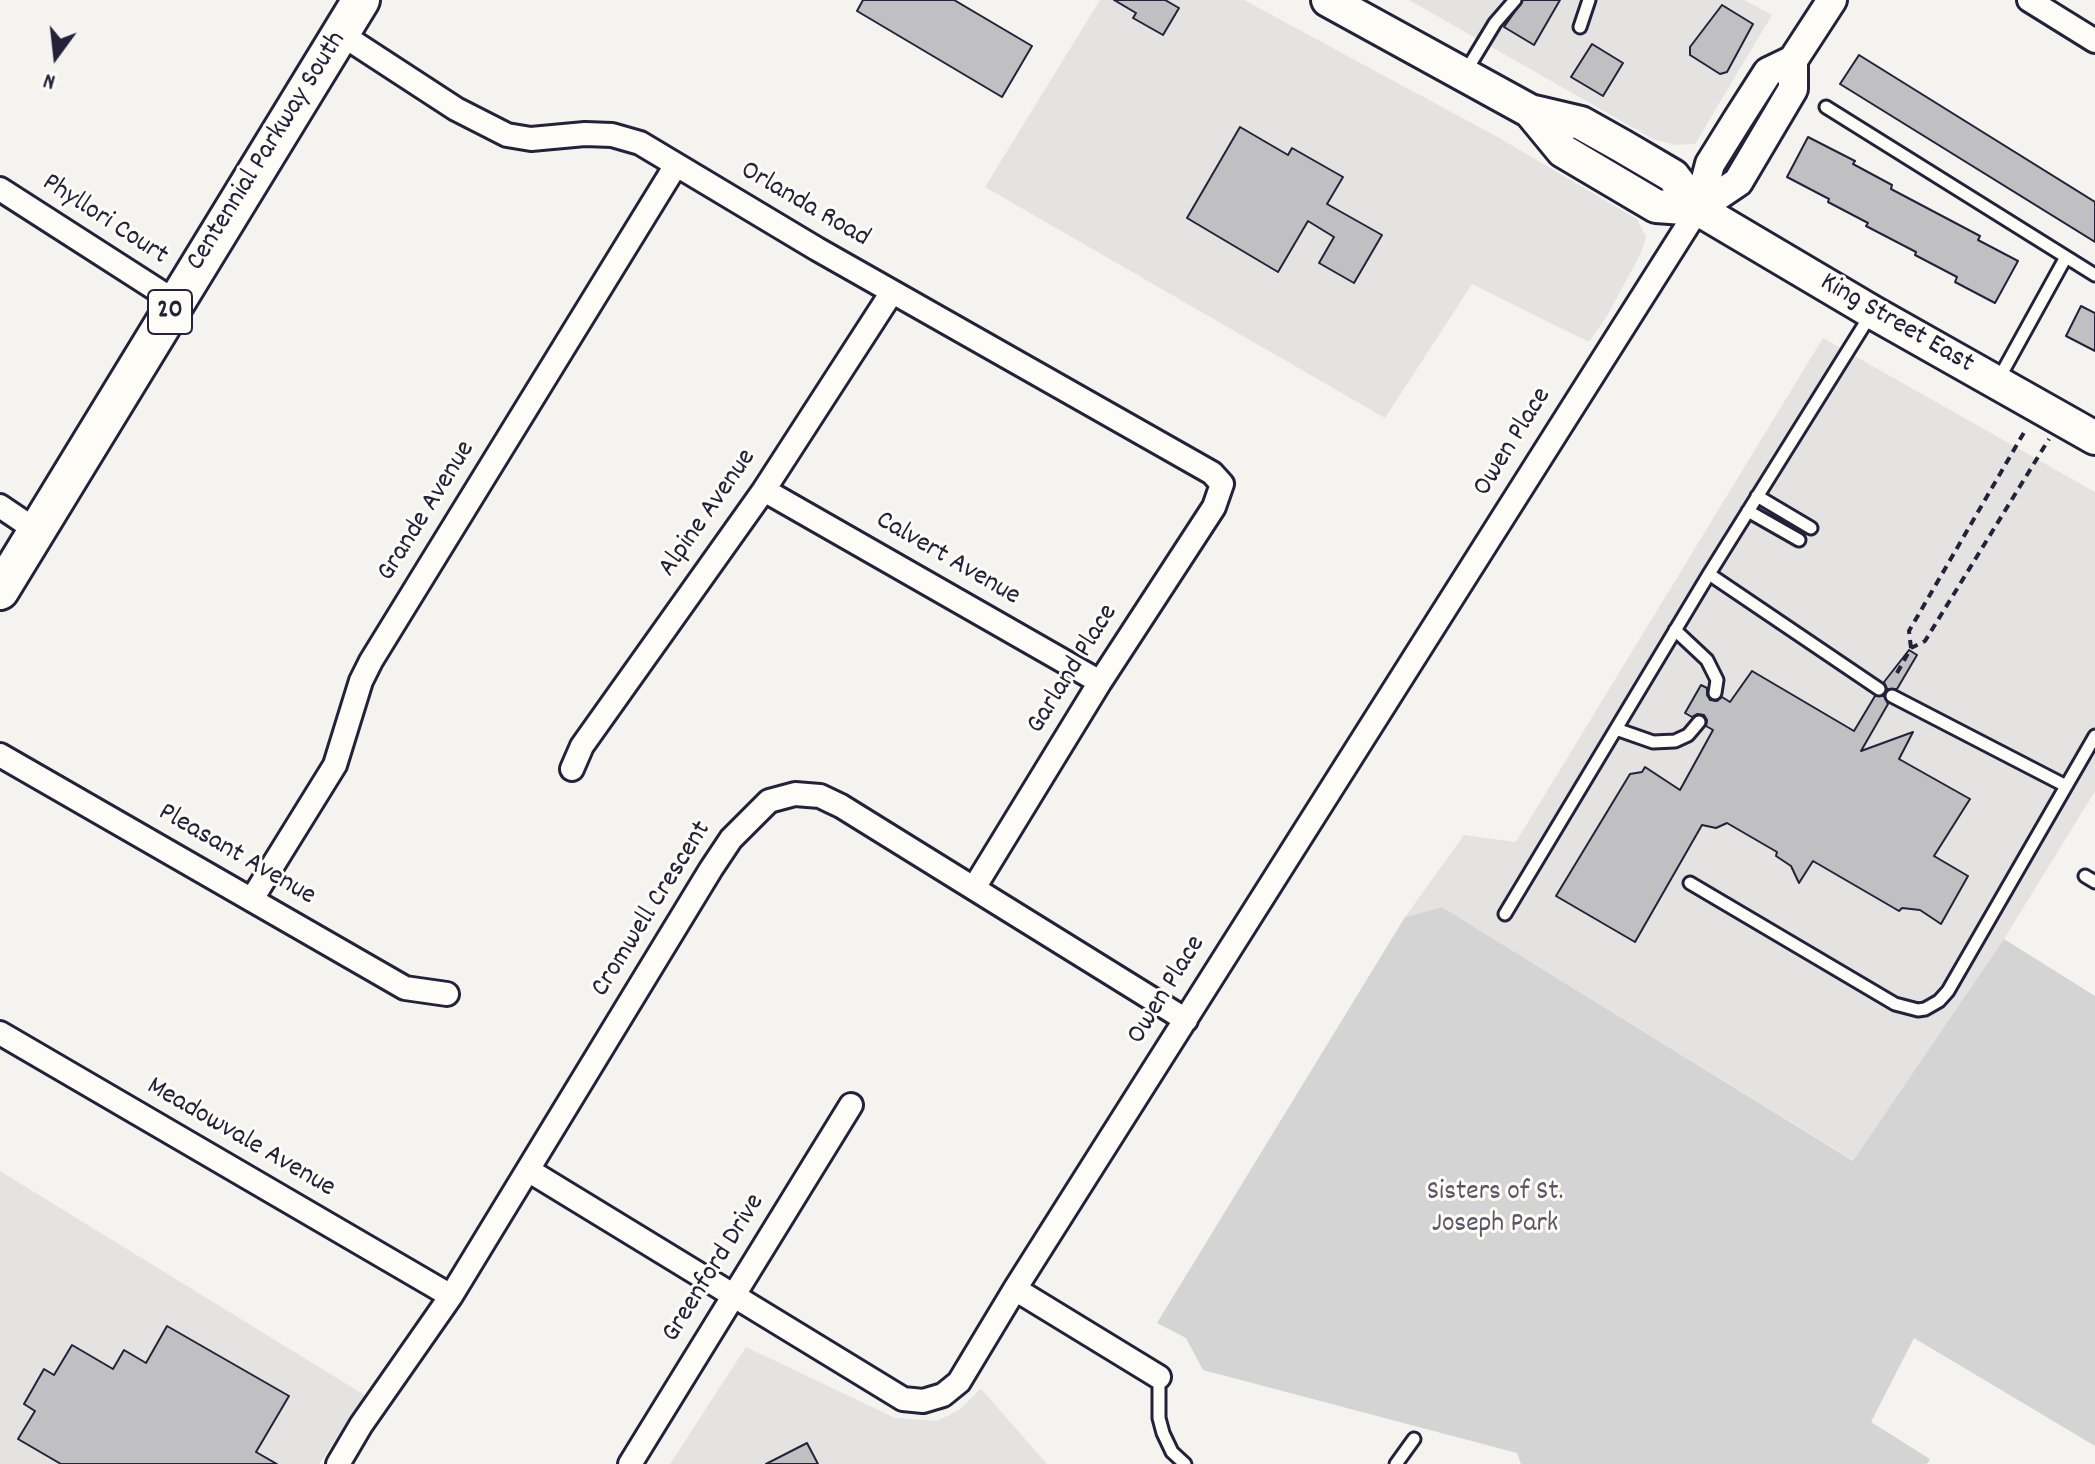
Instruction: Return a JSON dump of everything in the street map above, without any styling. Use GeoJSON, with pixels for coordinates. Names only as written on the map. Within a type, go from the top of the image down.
{"type":"FeatureCollection","features":[{"type":"Feature","properties":{"kind":"main road","name":"Centennial Parkway South"},"geometry":{"type":"LineString","coordinates":[[0,591],[361,0]]}},
{"type":"Feature","properties":{"kind":"main road","name":"King Street East"},"geometry":{"type":"LineString","coordinates":[[1328,0],[1530,111],[1563,151],[1656,206],[1698,209],[2095,438]]}},
{"type":"Feature","properties":{"kind":"street"},"geometry":{"type":"LineString","coordinates":[[1698,209],[1738,182],[1793,89],[1793,60],[1832,0]]}},
{"type":"Feature","properties":{"kind":"street"},"geometry":{"type":"LineString","coordinates":[[2029,0],[2095,41]]}},
{"type":"Feature","properties":{"kind":"street","name":"Orlanda Road"},"geometry":{"type":"LineString","coordinates":[[341,34],[492,129],[531,139],[585,134],[612,135],[640,143],[892,292],[1212,473],[1222,484]]}},
{"type":"Feature","properties":{"kind":"street","name":"Grande Avenue"},"geometry":{"type":"LineString","coordinates":[[252,899],[335,765],[361,681],[371,661],[676,165]]}},
{"type":"Feature","properties":{"kind":"street","name":"Phyllori Court"},"geometry":{"type":"LineString","coordinates":[[0,189],[176,302]]}},
{"type":"Feature","properties":{"kind":"street","name":"Owen Place"},"geometry":{"type":"LineString","coordinates":[[528,1170],[903,1399],[923,1401],[943,1395],[959,1382],[1698,209]]}},
{"type":"Feature","properties":{"kind":"street","name":"Alpine Avenue"},"geometry":{"type":"LineString","coordinates":[[572,769],[582,746],[764,490],[892,292]]}},
{"type":"Feature","properties":{"kind":"street","name":"Garland Place"},"geometry":{"type":"LineString","coordinates":[[974,888],[1100,682],[1214,507],[1222,484]]}},
{"type":"Feature","properties":{"kind":"street","name":"Calvert Avenue"},"geometry":{"type":"LineString","coordinates":[[764,490],[1100,682]]}},
{"type":"Feature","properties":{"kind":"street"},"geometry":{"type":"LineString","coordinates":[[0,506],[37,531]]}},
{"type":"Feature","properties":{"kind":"street","name":"Pleasant Avenue"},"geometry":{"type":"LineString","coordinates":[[0,755],[405,988],[447,994]]}},
{"type":"Feature","properties":{"kind":"street","name":"Cromwell Crescent"},"geometry":{"type":"LineString","coordinates":[[338,1464],[361,1425],[451,1296],[711,869],[731,839],[769,801],[795,794],[820,796],[1186,1020]]}},
{"type":"Feature","properties":{"kind":"street","name":"Meadowvale Avenue"},"geometry":{"type":"LineString","coordinates":[[0,1033],[451,1296]]}},
{"type":"Feature","properties":{"kind":"street","name":"Greenford Drive"},"geometry":{"type":"LineString","coordinates":[[630,1464],[851,1105]]}},
{"type":"Feature","properties":{"kind":"street"},"geometry":{"type":"LineString","coordinates":[[1015,1289],[1159,1377]]}},
{"type":"Feature","properties":{"kind":"lane"},"geometry":{"type":"LineString","coordinates":[[1464,75],[1495,23],[1515,0]]}},
{"type":"Feature","properties":{"kind":"lane"},"geometry":{"type":"LineString","coordinates":[[1580,27],[1589,0]]}},
{"type":"Feature","properties":{"kind":"lane"},"geometry":{"type":"LineString","coordinates":[[1826,107],[2095,275]]}},
{"type":"Feature","properties":{"kind":"lane"},"geometry":{"type":"LineString","coordinates":[[1997,382],[2066,257]]}},
{"type":"Feature","properties":{"kind":"lane"},"geometry":{"type":"LineString","coordinates":[[1505,914],[1709,574],[1872,312]]}},
{"type":"Feature","properties":{"kind":"lane"},"geometry":{"type":"LineString","coordinates":[[1757,496],[1811,528]]}},
{"type":"Feature","properties":{"kind":"lane"},"geometry":{"type":"LineString","coordinates":[[1748,511],[1799,540]]}},
{"type":"Feature","properties":{"kind":"lane"},"geometry":{"type":"LineString","coordinates":[[1709,574],[1879,689]]}},
{"type":"Feature","properties":{"kind":"lane"},"geometry":{"type":"LineString","coordinates":[[1675,630],[1707,660],[1717,680],[1715,693]]}},
{"type":"Feature","properties":{"kind":"lane"},"geometry":{"type":"LineString","coordinates":[[1892,696],[2066,786]]}},
{"type":"Feature","properties":{"kind":"lane"},"geometry":{"type":"LineString","coordinates":[[1616,729],[1653,742],[1675,741],[1688,735],[1699,722]]}},
{"type":"Feature","properties":{"kind":"lane"},"geometry":{"type":"LineString","coordinates":[[1690,883],[1895,1004],[1925,1009],[1948,991],[2095,736]]}},
{"type":"Feature","properties":{"kind":"lane"},"geometry":{"type":"LineString","coordinates":[[1159,1377],[1159,1418],[1163,1433],[1172,1452],[1185,1464]]}},
{"type":"Feature","properties":{"kind":"lane"},"geometry":{"type":"LineString","coordinates":[[1396,1464],[1414,1439]]}},
{"type":"Feature","properties":{"kind":"path"},"geometry":{"type":"LineString","coordinates":[[1911,648],[1909,631],[2050,412]]}},
{"type":"Feature","properties":{"kind":"path"},"geometry":{"type":"LineString","coordinates":[[1897,673],[1911,648],[1925,641],[2050,412]]}},
{"type":"Feature","properties":{"kind":"shaded area"},"geometry":{"type":"Polygon","coordinates":[[[1100,0],[1244,0],[1501,139],[1637,219],[1646,237],[1641,253],[1589,342],[1472,284],[1385,418],[985,187],[1100,0]]]}},
{"type":"Feature","properties":{"kind":"shaded area"},"geometry":{"type":"Polygon","coordinates":[[[1409,0],[1744,0],[1772,15],[1695,144],[1676,145],[1653,139],[1409,0]]]}},
{"type":"Feature","properties":{"kind":"shaded area"},"geometry":{"type":"Polygon","coordinates":[[[1823,338],[2095,492],[2095,791],[2004,939],[1854,1161],[1442,907],[1405,917],[1464,835],[1516,842],[1823,338]]]}},
{"type":"Feature","properties":{"kind":"shaded area"},"geometry":{"type":"Polygon","coordinates":[[[0,1171],[366,1396],[319,1464],[0,1464],[0,1171]]]}},
{"type":"Feature","properties":{"kind":"shaded area"},"geometry":{"type":"Polygon","coordinates":[[[746,1347],[895,1418],[937,1421],[959,1410],[981,1389],[1047,1464],[670,1464],[746,1347]]]}},
{"type":"Feature","properties":{"kind":"green space","name":"Sisters of St. Joseph Park"},"geometry":{"type":"Polygon","coordinates":[[[1442,907],[1853,1161],[2004,939],[2095,996],[2095,1446],[1914,1338],[1871,1422],[1930,1459],[1927,1464],[1521,1464],[1517,1453],[1203,1370],[1186,1338],[1157,1323],[1405,917],[1442,907]]]}},
{"type":"Feature","properties":{"kind":"building"},"geometry":{"type":"Polygon","coordinates":[[[863,0],[954,0],[1032,46],[1002,97],[857,11],[863,0]]]}},
{"type":"Feature","properties":{"kind":"building"},"geometry":{"type":"Polygon","coordinates":[[[1114,0],[1165,0],[1179,8],[1163,35],[1133,18],[1136,13],[1114,0]]]}},
{"type":"Feature","properties":{"kind":"building"},"geometry":{"type":"Polygon","coordinates":[[[1523,0],[1560,0],[1534,45],[1504,27],[1523,0]]]}},
{"type":"Feature","properties":{"kind":"building"},"geometry":{"type":"Polygon","coordinates":[[[1722,5],[1753,24],[1727,72],[1720,74],[1690,55],[1690,47],[1722,5]]]}},
{"type":"Feature","properties":{"kind":"building"},"geometry":{"type":"Polygon","coordinates":[[[1592,44],[1623,63],[1603,96],[1571,77],[1592,44]]]}},
{"type":"Feature","properties":{"kind":"building"},"geometry":{"type":"Polygon","coordinates":[[[1859,55],[2095,202],[2095,242],[1840,84],[1859,55]]]}},
{"type":"Feature","properties":{"kind":"building"},"geometry":{"type":"Polygon","coordinates":[[[1240,127],[1288,155],[1292,148],[1343,177],[1327,204],[1382,235],[1354,283],[1319,263],[1334,237],[1308,221],[1278,272],[1187,218],[1240,127]]]}},
{"type":"Feature","properties":{"kind":"building"},"geometry":{"type":"Polygon","coordinates":[[[1808,137],[1855,161],[1853,164],[1892,185],[1891,189],[1980,236],[1978,240],[2018,261],[1995,303],[1955,282],[1957,277],[1866,226],[1868,223],[1828,202],[1829,199],[1787,177],[1808,137]]]}},
{"type":"Feature","properties":{"kind":"building"},"geometry":{"type":"Polygon","coordinates":[[[2081,306],[2095,313],[2095,351],[2066,336],[2081,306]]]}},
{"type":"Feature","properties":{"kind":"building"},"geometry":{"type":"Polygon","coordinates":[[[1909,650],[1917,655],[1897,689],[1887,689],[1884,682],[1909,650]]]}},
{"type":"Feature","properties":{"kind":"building"},"geometry":{"type":"Polygon","coordinates":[[[1752,671],[1854,731],[1875,696],[1884,696],[1888,704],[1861,751],[1913,732],[1899,759],[1970,799],[1934,856],[1968,876],[1941,924],[1920,910],[1902,908],[1899,911],[1813,861],[1799,883],[1791,866],[1776,856],[1777,852],[1727,823],[1716,828],[1702,825],[1635,942],[1556,896],[1630,774],[1642,772],[1645,767],[1680,790],[1713,730],[1706,726],[1704,715],[1692,717],[1685,713],[1701,685],[1707,688],[1710,700],[1717,701],[1722,697],[1730,702],[1752,671]]]}},
{"type":"Feature","properties":{"kind":"building"},"geometry":{"type":"Polygon","coordinates":[[[167,1326],[289,1396],[256,1452],[277,1464],[61,1464],[18,1439],[35,1411],[24,1404],[44,1369],[54,1375],[72,1345],[113,1369],[124,1350],[146,1363],[167,1326]]]}},
{"type":"Feature","properties":{"kind":"building"},"geometry":{"type":"Polygon","coordinates":[[[807,1443],[818,1464],[766,1464],[807,1443]]]}}]}
